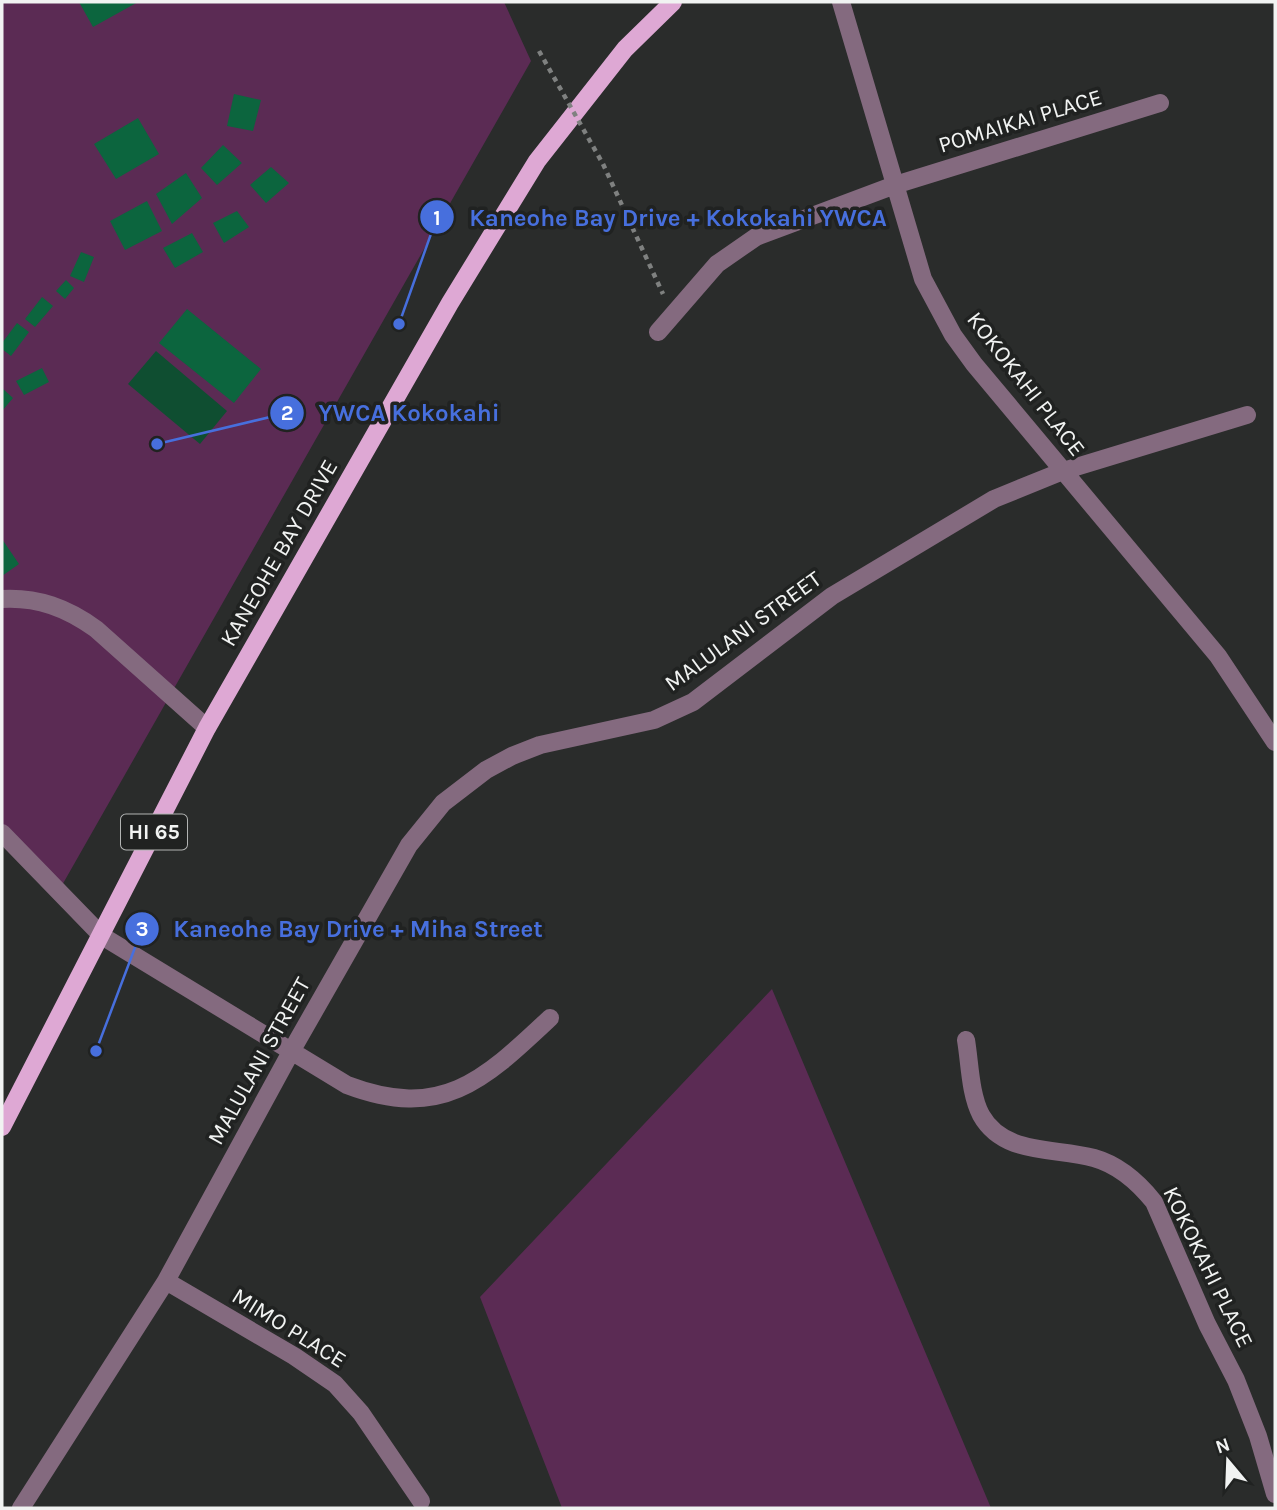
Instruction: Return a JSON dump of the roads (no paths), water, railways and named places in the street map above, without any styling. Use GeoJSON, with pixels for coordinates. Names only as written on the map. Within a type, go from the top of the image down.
{"type":"FeatureCollection","features":[{"type":"Feature","properties":{"kind":"main road","name":"KANEOHE BAY DRIVE"},"geometry":{"type":"LineString","coordinates":[[2,1127],[207,728],[450,303],[537,161],[625,49],[673,2]]}},
{"type":"Feature","properties":{"kind":"street","name":"KOKOKAHI PLACE"},"geometry":{"type":"LineString","coordinates":[[841,2],[923,279],[953,335],[1218,656],[1275,742]]}},
{"type":"Feature","properties":{"kind":"street","name":"POMAIKAI PLACE"},"geometry":{"type":"LineString","coordinates":[[658,332],[716,264],[756,237],[895,185],[1160,103]]}},
{"type":"Feature","properties":{"kind":"street","name":"MALULANI STREET"},"geometry":{"type":"LineString","coordinates":[[21,1508],[166,1281],[408,845],[424,823],[464,785],[486,770],[540,745],[634,726],[673,713],[713,689],[832,596],[994,499],[1063,471],[1247,415]]}},
{"type":"Feature","properties":{"kind":"street"},"geometry":{"type":"LineString","coordinates":[[2,599],[39,601],[79,616],[207,728]]}},
{"type":"Feature","properties":{"kind":"street"},"geometry":{"type":"LineString","coordinates":[[2,834],[102,936],[347,1085],[369,1093],[415,1099],[439,1096],[462,1088],[502,1063],[550,1018]]}},
{"type":"Feature","properties":{"kind":"street","name":"KOKOKAHI PLACE"},"geometry":{"type":"LineString","coordinates":[[966,1040],[977,1106],[988,1124],[999,1135],[1025,1147],[1079,1154],[1111,1165],[1141,1187],[1154,1202],[1196,1299],[1236,1380],[1258,1436],[1275,1494]]}},
{"type":"Feature","properties":{"kind":"street","name":"MIMO PLACE"},"geometry":{"type":"LineString","coordinates":[[166,1281],[294,1356],[335,1384],[365,1419],[421,1501]]}},
{"type":"Feature","properties":{"kind":"place","name":"Kaneohe Bay Drive + Kokokahi YWCA"},"geometry":{"type":"Point","coordinates":[399,324]}},
{"type":"Feature","properties":{"kind":"place","name":"YWCA Kokokahi"},"geometry":{"type":"Point","coordinates":[157,444]}},
{"type":"Feature","properties":{"kind":"place","name":"Kaneohe Bay Drive + Miha Street"},"geometry":{"type":"Point","coordinates":[96,1051]}}]}
